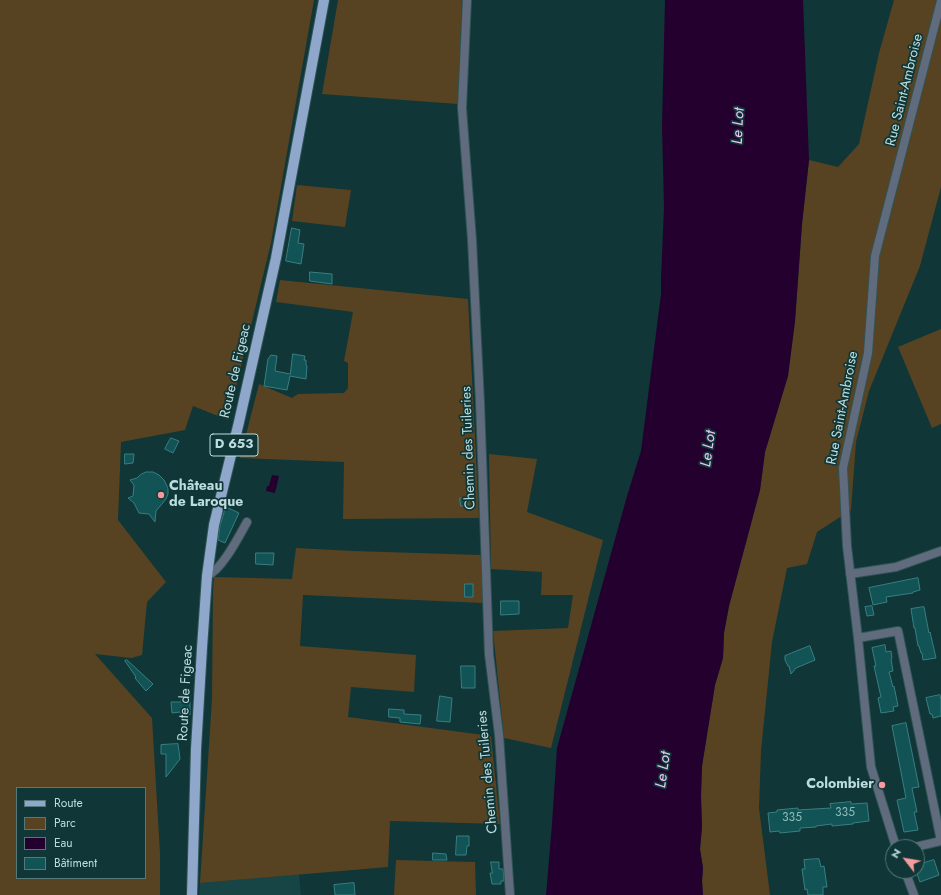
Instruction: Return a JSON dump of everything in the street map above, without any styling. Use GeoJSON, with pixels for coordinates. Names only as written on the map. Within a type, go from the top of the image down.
{"type":"FeatureCollection","features":[{"type":"Feature","properties":{"kind":"main road","name":"Route de Figeac"},"geometry":{"type":"LineString","coordinates":[[192,895],[196,749],[207,576],[214,525],[276,258],[324,0]]}},
{"type":"Feature","properties":{"kind":"street","name":"Chemin des Tuileries"},"geometry":{"type":"LineString","coordinates":[[466,0],[462,108],[473,263],[480,402],[489,654],[499,735],[510,895]]}},
{"type":"Feature","properties":{"kind":"street","name":"Rue Saint-Ambroise"},"geometry":{"type":"LineString","coordinates":[[894,839],[871,767],[847,546],[843,468],[868,353],[875,256],[941,1]]}},
{"type":"Feature","properties":{"kind":"street"},"geometry":{"type":"LineString","coordinates":[[207,576],[212,574],[226,557],[247,522]]}},
{"type":"Feature","properties":{"kind":"street"},"geometry":{"type":"LineString","coordinates":[[850,574],[896,566],[941,551]]}},
{"type":"Feature","properties":{"kind":"street"},"geometry":{"type":"LineString","coordinates":[[858,638],[898,631],[941,841],[925,845]]}},
{"type":"Feature","properties":{"kind":"street"},"geometry":{"type":"LineString","coordinates":[[908,879],[914,895]]}},
{"type":"Feature","properties":{"kind":"shaded area"},"geometry":{"type":"Polygon","coordinates":[[[299,874],[301,895],[199,895],[200,883],[299,874]]]}},
{"type":"Feature","properties":{"kind":"green space"},"geometry":{"type":"Polygon","coordinates":[[[0,0],[314,0],[271,243],[228,420],[193,406],[185,430],[121,442],[118,520],[166,582],[147,602],[142,655],[131,658],[95,654],[152,718],[160,853],[160,895],[0,895],[0,0]]]}},
{"type":"Feature","properties":{"kind":"green space"},"geometry":{"type":"Polygon","coordinates":[[[338,0],[462,0],[458,104],[322,94],[338,0]]]}},
{"type":"Feature","properties":{"kind":"green space"},"geometry":{"type":"Polygon","coordinates":[[[894,0],[941,0],[941,187],[920,266],[869,391],[856,442],[851,510],[817,532],[807,564],[787,568],[772,642],[761,751],[759,808],[770,895],[703,895],[703,868],[700,849],[702,827],[702,766],[715,685],[723,658],[724,633],[729,606],[760,490],[765,452],[788,376],[795,321],[802,224],[809,160],[838,167],[859,144],[879,53],[894,0]]]}},
{"type":"Feature","properties":{"kind":"green space"},"geometry":{"type":"Polygon","coordinates":[[[297,185],[351,190],[345,227],[292,221],[297,185]]]}},
{"type":"Feature","properties":{"kind":"green space"},"geometry":{"type":"Polygon","coordinates":[[[280,280],[468,299],[479,518],[343,519],[344,462],[240,458],[259,384],[292,398],[298,394],[344,393],[348,388],[348,363],[344,361],[353,312],[276,302],[280,280]]]}},
{"type":"Feature","properties":{"kind":"green space"},"geometry":{"type":"Polygon","coordinates":[[[941,329],[941,424],[932,428],[898,347],[941,329]]]}},
{"type":"Feature","properties":{"kind":"green space"},"geometry":{"type":"Polygon","coordinates":[[[489,454],[537,459],[527,512],[603,540],[551,748],[504,738],[493,631],[568,628],[573,595],[541,595],[542,572],[491,569],[489,454]]]}},
{"type":"Feature","properties":{"kind":"green space"},"geometry":{"type":"Polygon","coordinates":[[[296,548],[481,555],[483,603],[303,595],[300,646],[416,655],[414,692],[351,687],[348,717],[491,736],[500,824],[390,821],[388,867],[200,883],[212,699],[214,577],[292,579],[296,548]]]}},
{"type":"Feature","properties":{"kind":"green space"},"geometry":{"type":"Polygon","coordinates":[[[396,860],[475,862],[476,895],[394,895],[396,860]]]}},
{"type":"Feature","properties":{"kind":"water","name":"Le Lot"},"geometry":{"type":"Polygon","coordinates":[[[665,0],[803,0],[809,160],[802,224],[795,321],[788,376],[765,452],[760,490],[729,606],[724,633],[723,658],[715,685],[702,766],[702,827],[700,849],[703,868],[703,895],[546,895],[557,748],[627,496],[641,451],[661,294],[664,207],[662,126],[665,0]]]}},
{"type":"Feature","properties":{"kind":"water"},"geometry":{"type":"Polygon","coordinates":[[[272,475],[279,476],[275,493],[266,491],[272,475]]]}},
{"type":"Feature","properties":{"kind":"building"},"geometry":{"type":"Polygon","coordinates":[[[292,228],[300,230],[298,243],[304,244],[301,264],[286,261],[292,228]]]}},
{"type":"Feature","properties":{"kind":"building"},"geometry":{"type":"Polygon","coordinates":[[[310,272],[332,274],[332,284],[310,281],[310,272]]]}},
{"type":"Feature","properties":{"kind":"building"},"geometry":{"type":"Polygon","coordinates":[[[293,354],[305,356],[304,360],[306,360],[307,366],[306,379],[290,376],[287,390],[264,386],[268,359],[271,355],[277,356],[275,371],[290,374],[293,354]]]}},
{"type":"Feature","properties":{"kind":"building"},"geometry":{"type":"Polygon","coordinates":[[[171,438],[179,441],[173,453],[165,449],[171,438]]]}},
{"type":"Feature","properties":{"kind":"building"},"geometry":{"type":"Polygon","coordinates":[[[125,454],[134,454],[133,463],[125,464],[125,454]]]}},
{"type":"Feature","properties":{"kind":"building","name":"Château de Laroque"},"geometry":{"type":"Polygon","coordinates":[[[146,472],[153,472],[159,475],[164,480],[168,488],[166,499],[156,511],[155,522],[149,514],[139,513],[134,503],[128,498],[133,496],[134,485],[130,480],[137,478],[146,472]]]}},
{"type":"Feature","properties":{"kind":"building"},"geometry":{"type":"Polygon","coordinates":[[[460,498],[468,498],[468,505],[461,506],[460,498]]]}},
{"type":"Feature","properties":{"kind":"building"},"geometry":{"type":"Polygon","coordinates":[[[226,507],[239,513],[225,543],[218,540],[220,526],[226,507]]]}},
{"type":"Feature","properties":{"kind":"building"},"geometry":{"type":"Polygon","coordinates":[[[256,553],[274,553],[273,565],[256,564],[256,553]]]}},
{"type":"Feature","properties":{"kind":"building"},"geometry":{"type":"Polygon","coordinates":[[[918,578],[920,590],[913,593],[886,597],[887,602],[873,605],[869,588],[918,578]]]}},
{"type":"Feature","properties":{"kind":"building"},"geometry":{"type":"Polygon","coordinates":[[[465,584],[473,584],[473,597],[465,597],[465,584]]]}},
{"type":"Feature","properties":{"kind":"building"},"geometry":{"type":"Polygon","coordinates":[[[501,601],[519,601],[519,614],[501,615],[501,601]]]}},
{"type":"Feature","properties":{"kind":"building"},"geometry":{"type":"Polygon","coordinates":[[[872,606],[874,615],[867,616],[865,607],[872,606]]]}},
{"type":"Feature","properties":{"kind":"building"},"geometry":{"type":"Polygon","coordinates":[[[924,607],[936,658],[923,660],[922,653],[918,646],[911,609],[924,607]]]}},
{"type":"Feature","properties":{"kind":"building"},"geometry":{"type":"Polygon","coordinates":[[[885,645],[886,652],[891,651],[893,671],[889,672],[893,687],[894,686],[898,706],[893,707],[894,711],[881,713],[878,698],[881,697],[874,666],[876,666],[872,648],[885,645]]]}},
{"type":"Feature","properties":{"kind":"building"},"geometry":{"type":"Polygon","coordinates":[[[810,646],[815,660],[796,668],[791,674],[789,666],[785,660],[785,656],[810,646]]]}},
{"type":"Feature","properties":{"kind":"building"},"geometry":{"type":"Polygon","coordinates":[[[127,660],[153,684],[146,691],[135,678],[136,677],[125,661],[127,660]]]}},
{"type":"Feature","properties":{"kind":"building"},"geometry":{"type":"Polygon","coordinates":[[[461,666],[475,666],[475,688],[462,688],[461,666]]]}},
{"type":"Feature","properties":{"kind":"building"},"geometry":{"type":"Polygon","coordinates":[[[181,695],[190,695],[190,715],[181,714],[180,712],[172,713],[171,702],[181,702],[181,695]]]}},
{"type":"Feature","properties":{"kind":"building"},"geometry":{"type":"Polygon","coordinates":[[[940,695],[941,716],[933,718],[932,714],[930,714],[926,698],[940,695]]]}},
{"type":"Feature","properties":{"kind":"building"},"geometry":{"type":"Polygon","coordinates":[[[440,696],[452,698],[450,722],[437,721],[440,696]]]}},
{"type":"Feature","properties":{"kind":"building"},"geometry":{"type":"Polygon","coordinates":[[[389,709],[404,710],[404,714],[421,715],[420,724],[400,722],[400,718],[389,717],[389,709]]]}},
{"type":"Feature","properties":{"kind":"building"},"geometry":{"type":"Polygon","coordinates":[[[906,723],[919,787],[912,788],[917,812],[914,812],[918,830],[904,832],[897,800],[906,798],[892,726],[906,723]]]}},
{"type":"Feature","properties":{"kind":"building"},"geometry":{"type":"Polygon","coordinates":[[[178,744],[180,759],[166,777],[166,754],[161,754],[161,745],[178,744]]]}},
{"type":"Feature","properties":{"kind":"building"},"geometry":{"type":"Polygon","coordinates":[[[851,802],[851,804],[867,803],[869,821],[853,824],[832,826],[832,824],[800,828],[800,831],[780,833],[779,831],[770,832],[768,813],[777,812],[777,810],[798,808],[798,810],[831,808],[830,804],[851,802]]]}},
{"type":"Feature","properties":{"kind":"building"},"geometry":{"type":"Polygon","coordinates":[[[457,836],[469,836],[469,846],[467,846],[466,855],[456,855],[457,836]]]}},
{"type":"Feature","properties":{"kind":"building"},"geometry":{"type":"Polygon","coordinates":[[[433,853],[446,854],[447,860],[433,860],[433,853]]]}},
{"type":"Feature","properties":{"kind":"building"},"geometry":{"type":"Polygon","coordinates":[[[819,859],[821,867],[824,866],[827,887],[823,887],[823,895],[808,895],[807,889],[805,890],[802,869],[805,869],[804,860],[819,859]]]}},
{"type":"Feature","properties":{"kind":"building"},"geometry":{"type":"Polygon","coordinates":[[[934,860],[939,875],[920,882],[919,879],[925,879],[925,863],[934,860]]]}},
{"type":"Feature","properties":{"kind":"building"},"geometry":{"type":"Polygon","coordinates":[[[491,862],[499,862],[499,869],[503,869],[504,881],[501,881],[501,884],[492,884],[490,873],[492,873],[491,862]]]}},
{"type":"Feature","properties":{"kind":"building"},"geometry":{"type":"Polygon","coordinates":[[[354,883],[355,895],[335,895],[334,885],[354,883]]]}},
{"type":"Feature","properties":{"kind":"place","name":"Château de Laroque"},"geometry":{"type":"Point","coordinates":[161,495]}},
{"type":"Feature","properties":{"kind":"place","name":"Colombier"},"geometry":{"type":"Point","coordinates":[882,785]}}]}
